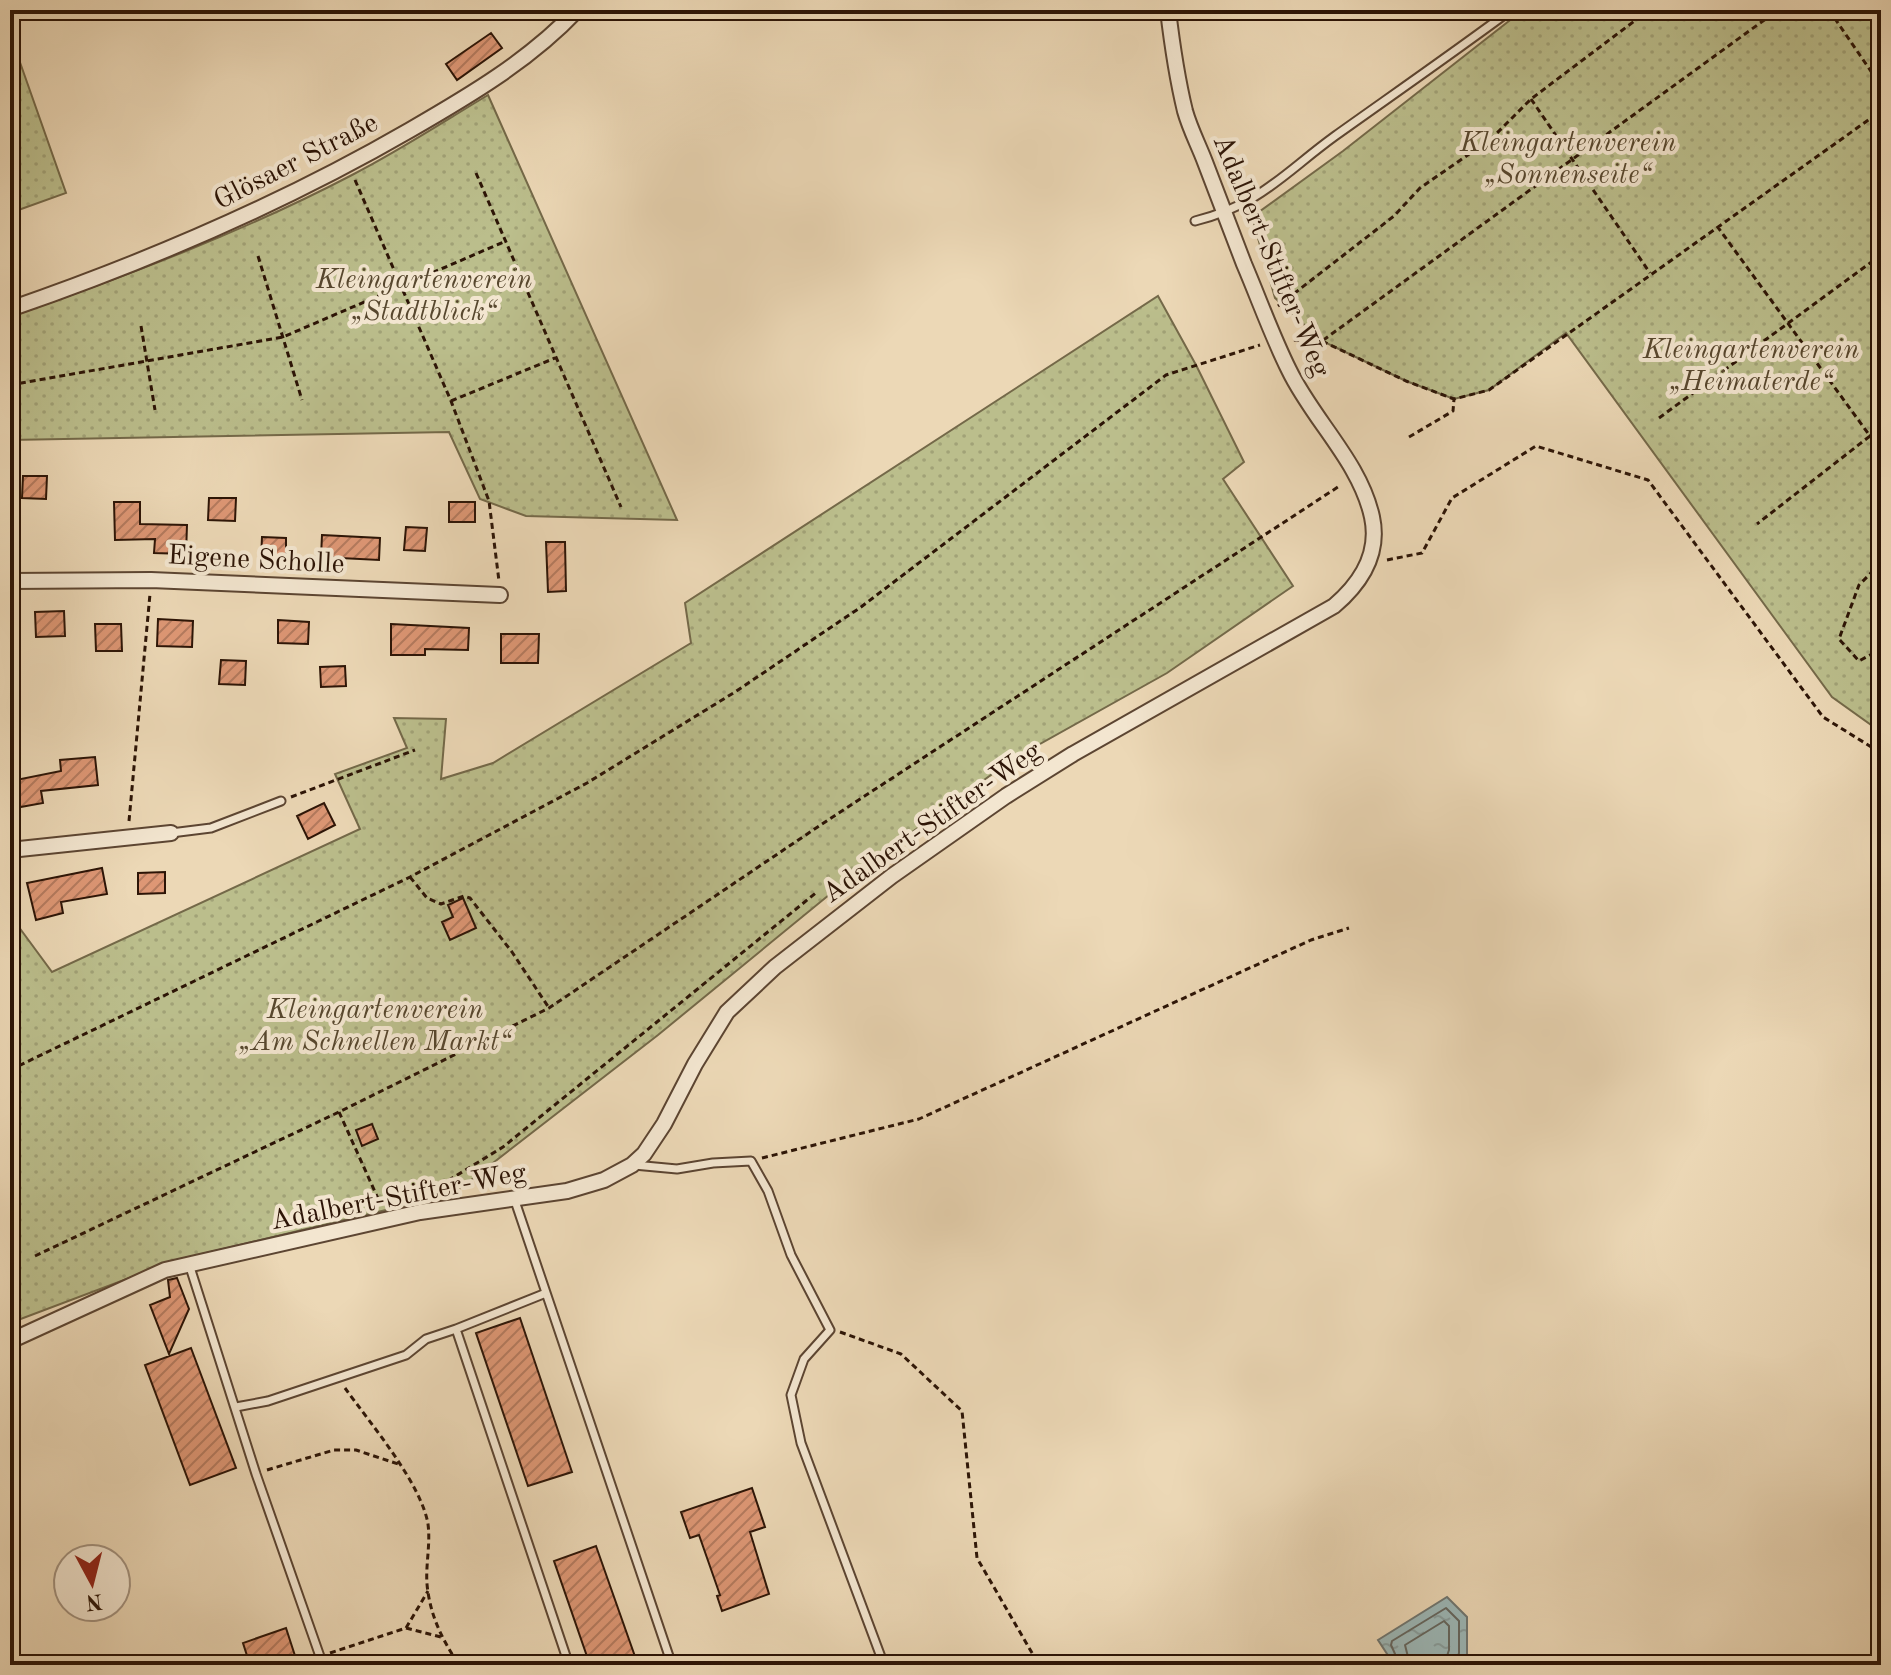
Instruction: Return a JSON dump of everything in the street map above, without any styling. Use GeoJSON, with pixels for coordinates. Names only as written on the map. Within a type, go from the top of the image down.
{"type":"FeatureCollection","features":[{"type":"Feature","properties":{"kind":"street","name":"Glösaer Straße"},"geometry":{"type":"LineString","coordinates":[[14,308],[215,230],[345,167],[460,101],[523,58],[577,10]]}},
{"type":"Feature","properties":{"kind":"street","name":"Adalbert-Stifter-Weg"},"geometry":{"type":"LineString","coordinates":[[10,1341],[165,1270],[420,1212],[567,1191],[591,1184],[632,1165],[644,1154],[664,1124],[727,1012],[775,967],[892,876],[1006,796],[1073,754],[1334,606],[1359,582],[1373,543],[1373,520],[1356,475],[1302,394],[1282,339],[1266,316],[1224,214],[1186,114],[1168,10]]}},
{"type":"Feature","properties":{"kind":"street","name":"Eigene Scholle"},"geometry":{"type":"LineString","coordinates":[[10,581],[151,580],[500,595]]}},
{"type":"Feature","properties":{"kind":"street"},"geometry":{"type":"LineString","coordinates":[[10,850],[171,833]]}},
{"type":"Feature","properties":{"kind":"lane"},"geometry":{"type":"LineString","coordinates":[[1195,221],[1224,214],[1275,186],[1321,146],[1511,10]]}},
{"type":"Feature","properties":{"kind":"lane"},"geometry":{"type":"LineString","coordinates":[[10,278],[14,308]]}},
{"type":"Feature","properties":{"kind":"lane"},"geometry":{"type":"LineString","coordinates":[[171,833],[211,828],[281,801]]}},
{"type":"Feature","properties":{"kind":"lane"},"geometry":{"type":"LineString","coordinates":[[632,1165],[677,1169],[751,1161],[768,1191],[791,1255],[830,1330],[804,1359],[791,1395],[801,1443],[884,1665]]}},
{"type":"Feature","properties":{"kind":"lane"},"geometry":{"type":"LineString","coordinates":[[514,1198],[672,1665]]}},
{"type":"Feature","properties":{"kind":"lane"},"geometry":{"type":"LineString","coordinates":[[189,1264],[256,1474],[322,1661]]}},
{"type":"Feature","properties":{"kind":"lane"},"geometry":{"type":"LineString","coordinates":[[236,1407],[268,1401],[406,1355],[426,1339],[546,1293]]}},
{"type":"Feature","properties":{"kind":"lane"},"geometry":{"type":"LineString","coordinates":[[456,1329],[569,1665]]}},
{"type":"Feature","properties":{"kind":"path"},"geometry":{"type":"LineString","coordinates":[[1266,316],[1394,216],[1420,188],[1491,139],[1531,99],[1649,10]]}},
{"type":"Feature","properties":{"kind":"path"},"geometry":{"type":"LineString","coordinates":[[10,1070],[410,877],[587,783],[735,692],[861,607],[1166,375],[1282,339],[1322,341],[1778,10]]}},
{"type":"Feature","properties":{"kind":"path"},"geometry":{"type":"LineString","coordinates":[[1829,10],[1881,86]]}},
{"type":"Feature","properties":{"kind":"path"},"geometry":{"type":"LineString","coordinates":[[1531,99],[1650,273]]}},
{"type":"Feature","properties":{"kind":"path"},"geometry":{"type":"LineString","coordinates":[[1322,341],[1406,381],[1454,399],[1489,390],[1881,111]]}},
{"type":"Feature","properties":{"kind":"path"},"geometry":{"type":"LineString","coordinates":[[345,167],[353,175],[451,401],[489,501],[500,595]]}},
{"type":"Feature","properties":{"kind":"path"},"geometry":{"type":"LineString","coordinates":[[476,173],[621,507]]}},
{"type":"Feature","properties":{"kind":"path"},"geometry":{"type":"LineString","coordinates":[[1717,226],[1881,451]]}},
{"type":"Feature","properties":{"kind":"path"},"geometry":{"type":"LineString","coordinates":[[10,385],[283,337],[506,241]]}},
{"type":"Feature","properties":{"kind":"path"},"geometry":{"type":"LineString","coordinates":[[1659,418],[1881,255]]}},
{"type":"Feature","properties":{"kind":"path"},"geometry":{"type":"LineString","coordinates":[[258,256],[302,400]]}},
{"type":"Feature","properties":{"kind":"path"},"geometry":{"type":"LineString","coordinates":[[141,326],[155,410]]}},
{"type":"Feature","properties":{"kind":"path"},"geometry":{"type":"LineString","coordinates":[[451,401],[556,358]]}},
{"type":"Feature","properties":{"kind":"path"},"geometry":{"type":"LineString","coordinates":[[1409,437],[1453,411],[1454,399]]}},
{"type":"Feature","properties":{"kind":"path"},"geometry":{"type":"LineString","coordinates":[[1757,524],[1881,427]]}},
{"type":"Feature","properties":{"kind":"path"},"geometry":{"type":"LineString","coordinates":[[1368,564],[1422,553],[1452,498],[1536,446],[1648,480],[1823,717],[1881,753]]}},
{"type":"Feature","properties":{"kind":"path"},"geometry":{"type":"LineString","coordinates":[[35,1256],[339,1112],[549,1008],[1356,475]]}},
{"type":"Feature","properties":{"kind":"path"},"geometry":{"type":"LineString","coordinates":[[1881,563],[1859,585],[1839,639],[1859,661],[1881,649]]}},
{"type":"Feature","properties":{"kind":"path"},"geometry":{"type":"LineString","coordinates":[[127,837],[151,580]]}},
{"type":"Feature","properties":{"kind":"path"},"geometry":{"type":"LineString","coordinates":[[281,801],[415,750]]}},
{"type":"Feature","properties":{"kind":"path"},"geometry":{"type":"LineString","coordinates":[[410,877],[427,898],[441,904],[464,896],[470,898],[512,952],[549,1008]]}},
{"type":"Feature","properties":{"kind":"path"},"geometry":{"type":"LineString","coordinates":[[420,1212],[441,1185],[503,1147],[817,892]]}},
{"type":"Feature","properties":{"kind":"path"},"geometry":{"type":"LineString","coordinates":[[751,1161],[919,1119],[1311,940],[1349,928]]}},
{"type":"Feature","properties":{"kind":"path"},"geometry":{"type":"LineString","coordinates":[[339,1112],[380,1203]]}},
{"type":"Feature","properties":{"kind":"path"},"geometry":{"type":"LineString","coordinates":[[830,1330],[849,1333],[901,1354],[962,1411],[977,1558],[1039,1665]]}},
{"type":"Feature","properties":{"kind":"path"},"geometry":{"type":"LineString","coordinates":[[338,1379],[412,1484],[428,1525],[428,1591],[441,1637],[459,1665]]}},
{"type":"Feature","properties":{"kind":"path"},"geometry":{"type":"LineString","coordinates":[[256,1474],[334,1450],[356,1450],[398,1464]]}},
{"type":"Feature","properties":{"kind":"path"},"geometry":{"type":"LineString","coordinates":[[406,1628],[428,1591]]}},
{"type":"Feature","properties":{"kind":"path"},"geometry":{"type":"LineString","coordinates":[[322,1661],[406,1628],[441,1637]]}},
{"type":"Feature","properties":{"kind":"green space"},"geometry":{"type":"Polygon","coordinates":[[[1523,10],[1881,10],[1881,732],[1832,697],[1566,333],[1489,390],[1454,399],[1406,381],[1322,341],[1275,298],[1252,217],[1343,151],[1523,10]]]}},
{"type":"Feature","properties":{"kind":"green space"},"geometry":{"type":"Polygon","coordinates":[[[10,34],[66,193],[10,213],[10,34]]]}},
{"type":"Feature","properties":{"kind":"green space","name":"Kleingartenverein „Stadtblick“"},"geometry":{"type":"Polygon","coordinates":[[[488,95],[677,520],[526,516],[480,499],[449,432],[10,440],[10,317],[140,269],[311,196],[369,166],[488,95]]]}},
{"type":"Feature","properties":{"kind":"green space","name":"Kleingartenverein „Am Schnellen Markt“"},"geometry":{"type":"Polygon","coordinates":[[[1158,296],[1244,462],[1223,479],[1293,586],[1167,673],[1013,759],[857,872],[658,1035],[453,1194],[177,1260],[10,1323],[10,915],[52,972],[360,829],[335,774],[407,748],[394,718],[446,719],[441,779],[493,763],[691,643],[685,603],[1158,296]]]}},
{"type":"Feature","properties":{"kind":"water"},"geometry":{"type":"Polygon","coordinates":[[[1447,1597],[1467,1617],[1467,1660],[1454,1665],[1393,1663],[1378,1640],[1447,1597]]]}},
{"type":"Feature","properties":{"kind":"building"},"geometry":{"type":"Polygon","coordinates":[[[491,33],[502,48],[457,80],[446,64],[491,33]]]}},
{"type":"Feature","properties":{"kind":"building"},"geometry":{"type":"Polygon","coordinates":[[[23,476],[47,476],[46,499],[22,498],[23,476]]]}},
{"type":"Feature","properties":{"kind":"building"},"geometry":{"type":"Polygon","coordinates":[[[209,498],[236,498],[235,521],[208,520],[209,498]]]}},
{"type":"Feature","properties":{"kind":"building"},"geometry":{"type":"Polygon","coordinates":[[[114,502],[140,502],[140,524],[187,525],[186,554],[154,553],[155,539],[115,540],[114,502]]]}},
{"type":"Feature","properties":{"kind":"building"},"geometry":{"type":"Polygon","coordinates":[[[449,502],[475,502],[475,522],[449,522],[449,502]]]}},
{"type":"Feature","properties":{"kind":"building"},"geometry":{"type":"Polygon","coordinates":[[[406,527],[427,528],[425,551],[404,550],[406,527]]]}},
{"type":"Feature","properties":{"kind":"building"},"geometry":{"type":"Polygon","coordinates":[[[322,535],[380,538],[379,560],[321,557],[322,535]]]}},
{"type":"Feature","properties":{"kind":"building"},"geometry":{"type":"Polygon","coordinates":[[[262,537],[286,538],[286,559],[261,559],[262,537]]]}},
{"type":"Feature","properties":{"kind":"building"},"geometry":{"type":"Polygon","coordinates":[[[546,542],[565,542],[566,591],[548,592],[546,542]]]}},
{"type":"Feature","properties":{"kind":"building"},"geometry":{"type":"Polygon","coordinates":[[[64,611],[65,636],[36,637],[35,612],[64,611]]]}},
{"type":"Feature","properties":{"kind":"building"},"geometry":{"type":"Polygon","coordinates":[[[158,619],[193,621],[192,647],[157,646],[158,619]]]}},
{"type":"Feature","properties":{"kind":"building"},"geometry":{"type":"Polygon","coordinates":[[[278,620],[309,622],[308,644],[278,643],[278,620]]]}},
{"type":"Feature","properties":{"kind":"building"},"geometry":{"type":"Polygon","coordinates":[[[95,624],[121,624],[122,651],[96,651],[95,624]]]}},
{"type":"Feature","properties":{"kind":"building"},"geometry":{"type":"Polygon","coordinates":[[[391,624],[469,628],[468,650],[425,649],[425,655],[391,655],[391,624]]]}},
{"type":"Feature","properties":{"kind":"building"},"geometry":{"type":"Polygon","coordinates":[[[501,634],[539,634],[538,663],[501,663],[501,634]]]}},
{"type":"Feature","properties":{"kind":"building"},"geometry":{"type":"Polygon","coordinates":[[[221,660],[246,661],[245,685],[219,684],[221,660]]]}},
{"type":"Feature","properties":{"kind":"building"},"geometry":{"type":"Polygon","coordinates":[[[345,666],[346,686],[321,687],[320,667],[345,666]]]}},
{"type":"Feature","properties":{"kind":"building"},"geometry":{"type":"Polygon","coordinates":[[[95,757],[98,785],[41,791],[43,803],[15,808],[11,781],[61,771],[60,760],[95,757]]]}},
{"type":"Feature","properties":{"kind":"building"},"geometry":{"type":"Polygon","coordinates":[[[324,803],[335,825],[308,839],[297,816],[324,803]]]}},
{"type":"Feature","properties":{"kind":"building"},"geometry":{"type":"Polygon","coordinates":[[[102,868],[107,894],[61,902],[63,913],[36,920],[27,883],[102,868]]]}},
{"type":"Feature","properties":{"kind":"building"},"geometry":{"type":"Polygon","coordinates":[[[165,872],[165,893],[138,894],[138,873],[165,872]]]}},
{"type":"Feature","properties":{"kind":"building"},"geometry":{"type":"Polygon","coordinates":[[[463,898],[476,928],[450,940],[442,922],[453,917],[448,905],[463,898]]]}},
{"type":"Feature","properties":{"kind":"building"},"geometry":{"type":"Polygon","coordinates":[[[372,1124],[378,1139],[362,1146],[356,1130],[372,1124]]]}},
{"type":"Feature","properties":{"kind":"building"},"geometry":{"type":"Polygon","coordinates":[[[177,1278],[189,1309],[169,1354],[150,1305],[170,1297],[168,1280],[177,1278]]]}},
{"type":"Feature","properties":{"kind":"building"},"geometry":{"type":"Polygon","coordinates":[[[520,1318],[572,1472],[528,1486],[476,1333],[520,1318]]]}},
{"type":"Feature","properties":{"kind":"building"},"geometry":{"type":"Polygon","coordinates":[[[191,1348],[236,1468],[190,1485],[145,1365],[191,1348]]]}},
{"type":"Feature","properties":{"kind":"building"},"geometry":{"type":"Polygon","coordinates":[[[752,1488],[765,1527],[750,1532],[769,1594],[722,1611],[717,1596],[720,1595],[699,1535],[690,1538],[681,1512],[752,1488]]]}},
{"type":"Feature","properties":{"kind":"building"},"geometry":{"type":"Polygon","coordinates":[[[596,1546],[638,1665],[590,1665],[554,1561],[596,1546]]]}},
{"type":"Feature","properties":{"kind":"building"},"geometry":{"type":"Polygon","coordinates":[[[286,1628],[298,1665],[250,1665],[243,1643],[286,1628]]]}},
{"type":"Feature","properties":{"kind":"park label","name":"Kleingartenverein „Sonnenseite“"},"geometry":{"type":"Point","coordinates":[1568,157]}},
{"type":"Feature","properties":{"kind":"park label","name":"Kleingartenverein „Heimaterde“"},"geometry":{"type":"Point","coordinates":[1751,364]}}]}
